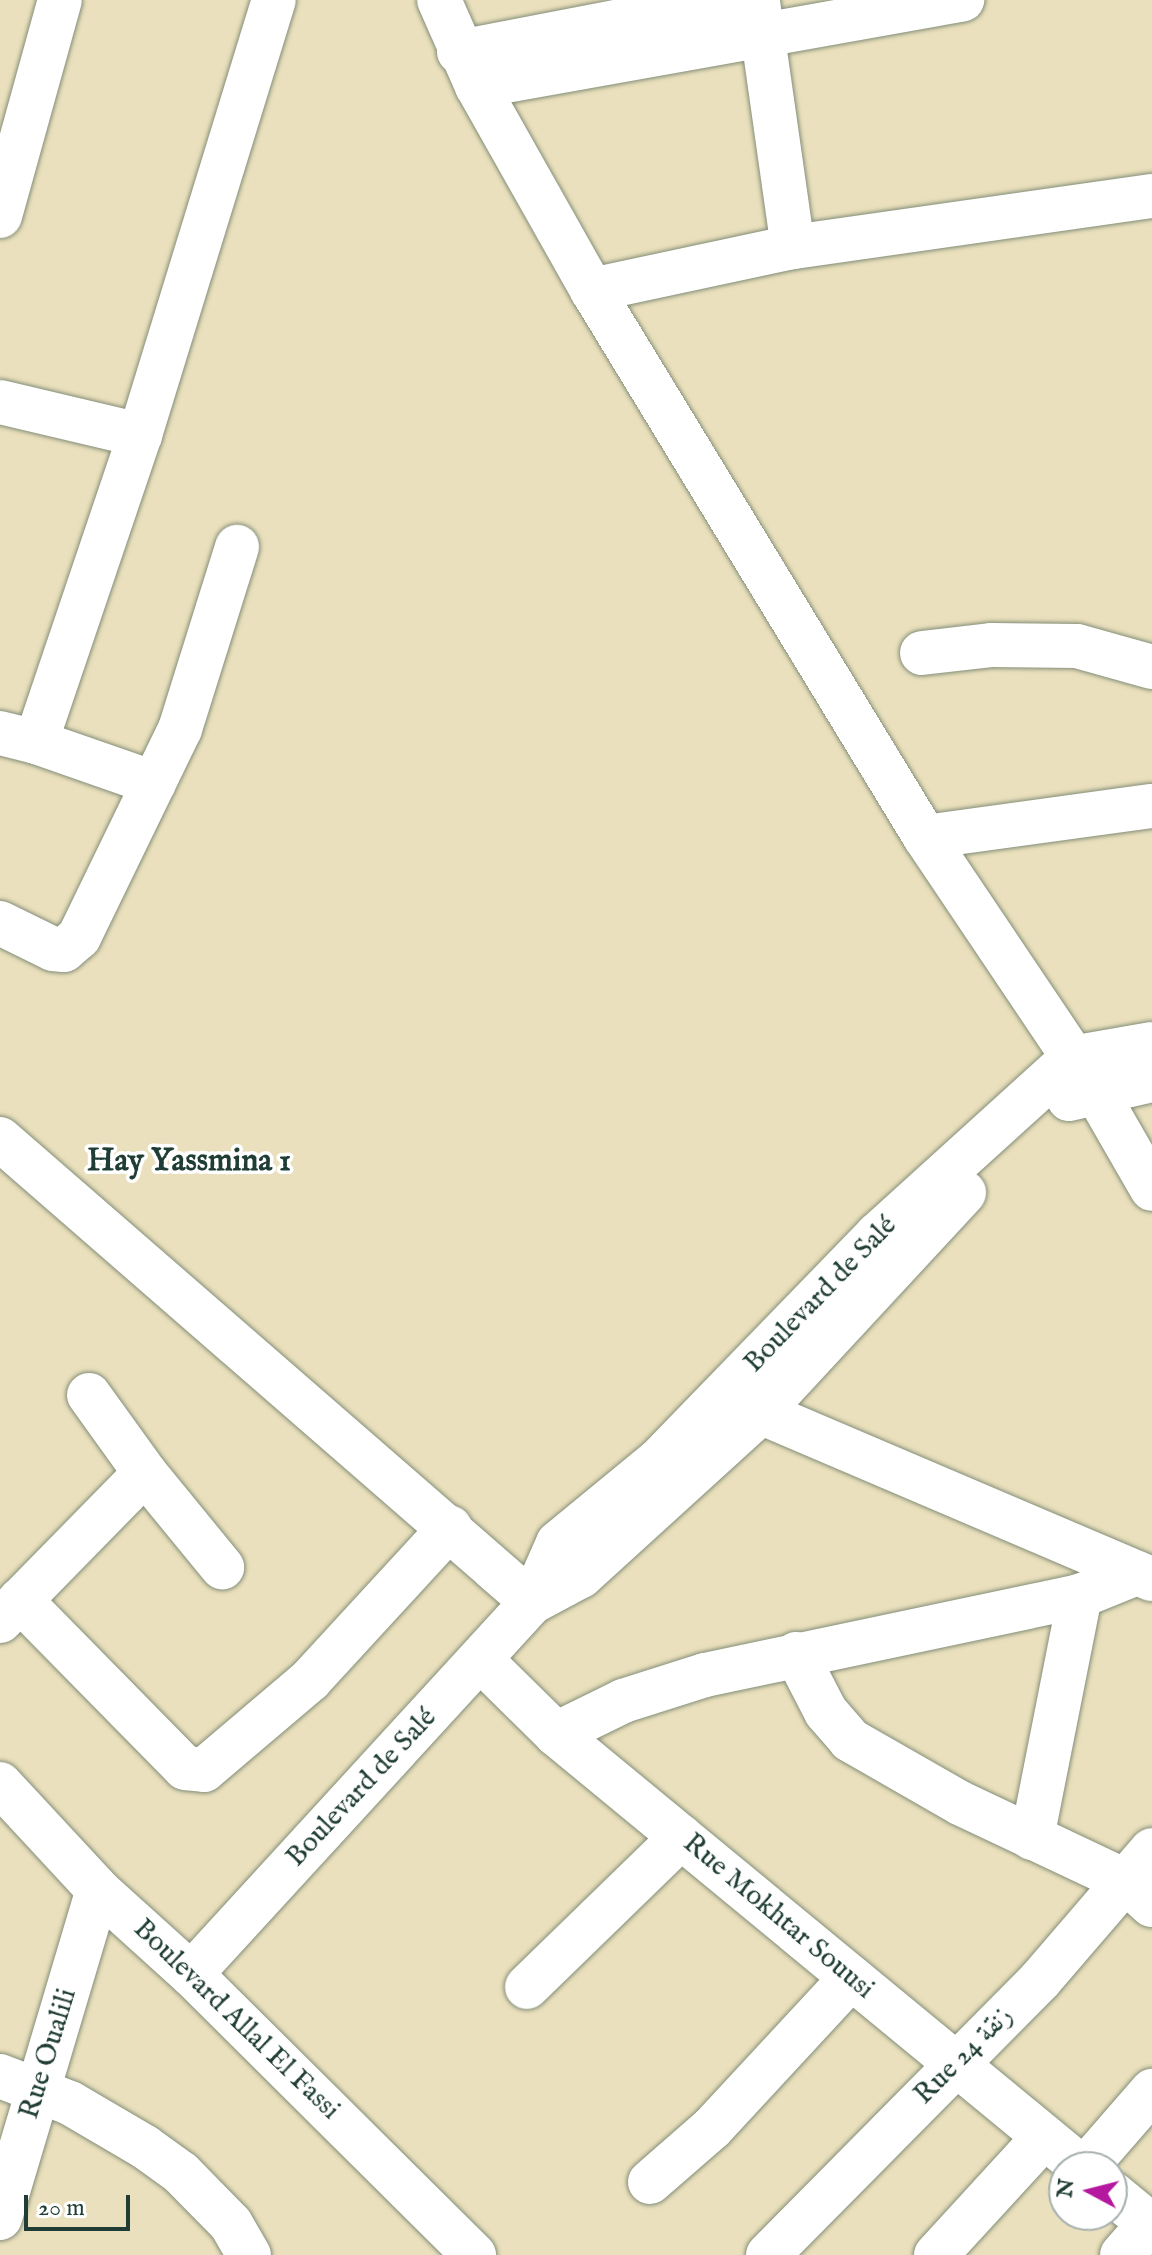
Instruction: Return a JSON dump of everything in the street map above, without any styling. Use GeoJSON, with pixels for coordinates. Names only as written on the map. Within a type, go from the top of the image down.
{"type":"FeatureCollection","features":[{"type":"Feature","properties":{"kind":"street"},"geometry":{"type":"LineString","coordinates":[[0,216],[11,137],[60,0]]}},
{"type":"Feature","properties":{"kind":"street"},"geometry":{"type":"LineString","coordinates":[[154,783],[18,737],[140,435],[274,0]]}},
{"type":"Feature","properties":{"kind":"street"},"geometry":{"type":"LineString","coordinates":[[468,69],[730,0]]}},
{"type":"Feature","properties":{"kind":"street"},"geometry":{"type":"LineString","coordinates":[[468,69],[761,16],[962,0]]}},
{"type":"Feature","properties":{"kind":"street"},"geometry":{"type":"LineString","coordinates":[[432,2],[592,290],[925,837],[1084,1074],[1152,1189]]}},
{"type":"Feature","properties":{"kind":"street"},"geometry":{"type":"LineString","coordinates":[[761,16],[793,247]]}},
{"type":"Feature","properties":{"kind":"street"},"geometry":{"type":"LineString","coordinates":[[592,290],[793,247],[1152,196]]}},
{"type":"Feature","properties":{"kind":"street"},"geometry":{"type":"LineString","coordinates":[[0,402],[140,435]]}},
{"type":"Feature","properties":{"kind":"street"},"geometry":{"type":"LineString","coordinates":[[0,923],[53,949],[73,945],[180,729],[237,547]]}},
{"type":"Feature","properties":{"kind":"street"},"geometry":{"type":"LineString","coordinates":[[922,653],[991,645],[1077,646],[1152,667]]}},
{"type":"Feature","properties":{"kind":"street"},"geometry":{"type":"LineString","coordinates":[[925,837],[1152,806]]}},
{"type":"Feature","properties":{"kind":"street"},"geometry":{"type":"LineString","coordinates":[[1084,1074],[1152,1044]]}},
{"type":"Feature","properties":{"kind":"street"},"geometry":{"type":"LineString","coordinates":[[1084,1074],[1152,1080]]}},
{"type":"Feature","properties":{"kind":"street","name":"Boulevard de Salé"},"geometry":{"type":"LineString","coordinates":[[191,1974],[532,1602],[558,1543],[658,1461],[743,1404],[877,1235],[1084,1074]]}},
{"type":"Feature","properties":{"kind":"street"},"geometry":{"type":"LineString","coordinates":[[0,1139],[532,1602]]}},
{"type":"Feature","properties":{"kind":"street"},"geometry":{"type":"LineString","coordinates":[[89,1395],[145,1473],[222,1567]]}},
{"type":"Feature","properties":{"kind":"street"},"geometry":{"type":"LineString","coordinates":[[743,1404],[1145,1576]]}},
{"type":"Feature","properties":{"kind":"street"},"geometry":{"type":"LineString","coordinates":[[145,1473],[10,1610],[185,1768],[204,1770],[310,1680],[450,1528]]}},
{"type":"Feature","properties":{"kind":"street"},"geometry":{"type":"LineString","coordinates":[[556,1734],[656,1689],[796,1654],[1080,1596],[1145,1576]]}},
{"type":"Feature","properties":{"kind":"street"},"geometry":{"type":"LineString","coordinates":[[1032,1838],[1080,1596]]}},
{"type":"Feature","properties":{"kind":"street"},"geometry":{"type":"LineString","coordinates":[[796,1654],[826,1712],[850,1740],[1032,1838],[1143,1879]]}},
{"type":"Feature","properties":{"kind":"street","name":"Rue Mokhtar Souusi"},"geometry":{"type":"LineString","coordinates":[[481,1660],[556,1734],[1062,2151]]}},
{"type":"Feature","properties":{"kind":"street","name":"Boulevard Allal El Fassi"},"geometry":{"type":"LineString","coordinates":[[0,1784],[98,1890],[191,1974],[474,2255]]}},
{"type":"Feature","properties":{"kind":"street"},"geometry":{"type":"LineString","coordinates":[[527,1987],[681,1837]]}},
{"type":"Feature","properties":{"kind":"street","name":"Rue 24 زنقة"},"geometry":{"type":"LineString","coordinates":[[768,2255],[955,2063],[1143,1879]]}},
{"type":"Feature","properties":{"kind":"street","name":"Rue Oualili"},"geometry":{"type":"LineString","coordinates":[[0,2218],[19,2082],[98,1890]]}},
{"type":"Feature","properties":{"kind":"street"},"geometry":{"type":"LineString","coordinates":[[650,2182],[712,2128],[851,1978]]}},
{"type":"Feature","properties":{"kind":"street"},"geometry":{"type":"LineString","coordinates":[[19,2082],[101,2120],[181,2173],[241,2236],[249,2255]]}},
{"type":"Feature","properties":{"kind":"street"},"geometry":{"type":"LineString","coordinates":[[1098,2151],[1152,2091]]}},
{"type":"Feature","properties":{"kind":"street"},"geometry":{"type":"LineString","coordinates":[[936,2255],[1044,2137]]}},
{"type":"Feature","properties":{"kind":"street"},"geometry":{"type":"LineString","coordinates":[[1128,2216],[1141,2235]]}},
{"type":"Feature","properties":{"kind":"district","name":"Hay Yassmina 1"},"geometry":{"type":"Point","coordinates":[189,1162]}}]}
